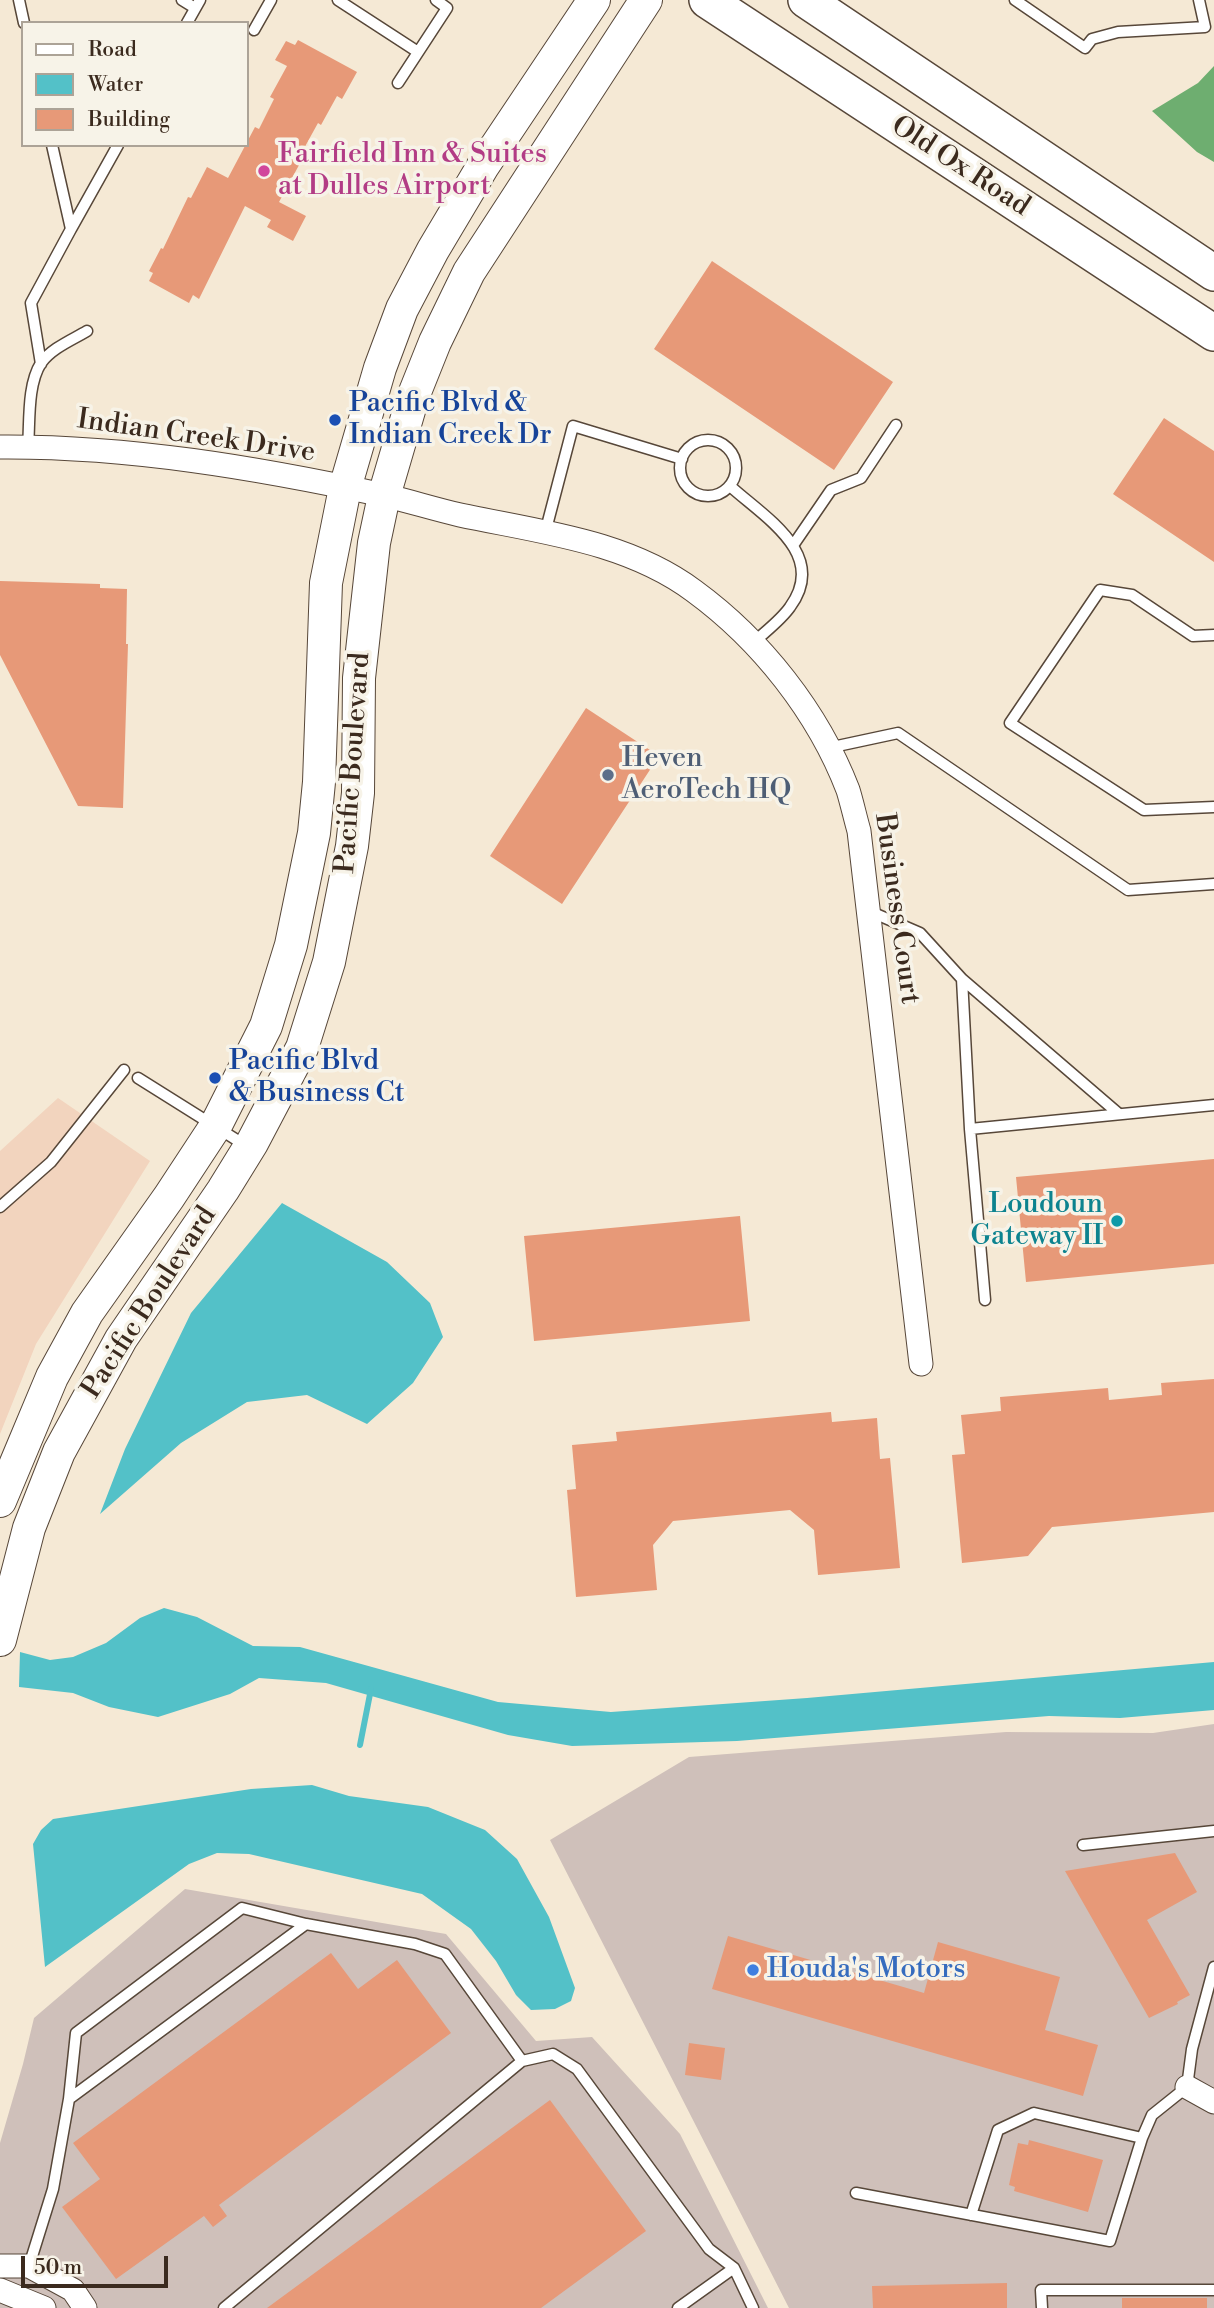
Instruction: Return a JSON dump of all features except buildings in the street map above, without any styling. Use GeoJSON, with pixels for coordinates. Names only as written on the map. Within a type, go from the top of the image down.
{"type":"FeatureCollection","features":[{"type":"Feature","properties":{"kind":"main road","name":"Pacific Boulevard"},"geometry":{"type":"LineString","coordinates":[[0,1501],[51,1377],[87,1314],[215,1127],[266,1026],[291,945],[304,888],[320,782],[326,583],[345,488],[380,368],[402,309],[433,250],[483,166],[594,0]]}},
{"type":"Feature","properties":{"kind":"main road","name":"Pacific Boulevard"},"geometry":{"type":"LineString","coordinates":[[1,1634],[29,1528],[59,1452],[121,1339],[249,1148],[302,1048],[328,962],[342,903],[358,793],[359,678],[374,543],[384,496],[413,397],[435,342],[469,272],[646,0]]}},
{"type":"Feature","properties":{"kind":"main road","name":"Old Ox Road"},"geometry":{"type":"LineString","coordinates":[[707,0],[1214,333]]}},
{"type":"Feature","properties":{"kind":"main road","name":"Old Ox Road"},"geometry":{"type":"LineString","coordinates":[[806,0],[1214,274]]}},
{"type":"Feature","properties":{"kind":"street","name":"Indian Creek Drive"},"geometry":{"type":"LineString","coordinates":[[0,447],[84,450],[199,463],[276,474],[384,496]]}},
{"type":"Feature","properties":{"kind":"street","name":"Business Court"},"geometry":{"type":"LineString","coordinates":[[384,496],[587,542],[645,561],[693,590],[754,642],[800,701],[828,748],[848,790],[859,831],[922,1364]]}},
{"type":"Feature","properties":{"kind":"street"},"geometry":{"type":"LineString","coordinates":[[0,2266],[29,2266],[73,2290],[85,2308]]}},
{"type":"Feature","properties":{"kind":"street"},"geometry":{"type":"LineString","coordinates":[[0,2290],[44,2308]]}},
{"type":"Feature","properties":{"kind":"lane"},"geometry":{"type":"LineString","coordinates":[[19,0],[24,21]]}},
{"type":"Feature","properties":{"kind":"lane"},"geometry":{"type":"LineString","coordinates":[[182,0],[198,4],[188,21]]}},
{"type":"Feature","properties":{"kind":"lane"},"geometry":{"type":"LineString","coordinates":[[254,30],[271,0]]}},
{"type":"Feature","properties":{"kind":"lane"},"geometry":{"type":"LineString","coordinates":[[338,0],[418,52]]}},
{"type":"Feature","properties":{"kind":"lane"},"geometry":{"type":"LineString","coordinates":[[398,83],[447,8],[436,0]]}},
{"type":"Feature","properties":{"kind":"lane"},"geometry":{"type":"LineString","coordinates":[[1015,0],[1085,48],[1092,39],[1118,32],[1205,27],[1199,0]]}},
{"type":"Feature","properties":{"kind":"lane"},"geometry":{"type":"LineString","coordinates":[[52,147],[72,229]]}},
{"type":"Feature","properties":{"kind":"lane"},"geometry":{"type":"LineString","coordinates":[[29,447],[33,386],[40,364],[31,303],[117,147]]}},
{"type":"Feature","properties":{"kind":"lane"},"geometry":{"type":"LineString","coordinates":[[40,364],[56,349],[87,331]]}},
{"type":"Feature","properties":{"kind":"lane"},"geometry":{"type":"LineString","coordinates":[[794,544],[831,490],[861,478],[896,425]]}},
{"type":"Feature","properties":{"kind":"lane"},"geometry":{"type":"LineString","coordinates":[[545,533],[573,426],[682,459]]}},
{"type":"Feature","properties":{"kind":"lane"},"geometry":{"type":"LineString","coordinates":[[712,440],[723,444],[733,456],[735,475],[730,486],[719,494],[699,495],[691,490],[681,477],[682,459],[690,446],[712,440]]}},
{"type":"Feature","properties":{"kind":"lane"},"geometry":{"type":"LineString","coordinates":[[730,486],[794,544],[802,561],[803,579],[798,595],[789,610],[754,642]]}},
{"type":"Feature","properties":{"kind":"lane"},"geometry":{"type":"LineString","coordinates":[[1214,635],[1193,636],[1132,595],[1100,590],[1010,723],[1144,810],[1214,807]]}},
{"type":"Feature","properties":{"kind":"lane"},"geometry":{"type":"LineString","coordinates":[[828,748],[898,733],[1128,890],[1214,884]]}},
{"type":"Feature","properties":{"kind":"lane"},"geometry":{"type":"LineString","coordinates":[[869,911],[920,933],[962,979],[1119,1114]]}},
{"type":"Feature","properties":{"kind":"lane"},"geometry":{"type":"LineString","coordinates":[[962,979],[970,1129],[985,1300]]}},
{"type":"Feature","properties":{"kind":"lane"},"geometry":{"type":"LineString","coordinates":[[0,1207],[51,1162],[124,1070]]}},
{"type":"Feature","properties":{"kind":"lane"},"geometry":{"type":"LineString","coordinates":[[138,1078],[249,1148]]}},
{"type":"Feature","properties":{"kind":"lane"},"geometry":{"type":"LineString","coordinates":[[970,1129],[1214,1105]]}},
{"type":"Feature","properties":{"kind":"lane"},"geometry":{"type":"LineString","coordinates":[[1083,1845],[1214,1831]]}},
{"type":"Feature","properties":{"kind":"lane"},"geometry":{"type":"LineString","coordinates":[[29,2266],[53,2189],[69,2099],[76,2034],[242,1908],[306,1924],[415,1944],[445,1954],[522,2061]]}},
{"type":"Feature","properties":{"kind":"lane"},"geometry":{"type":"LineString","coordinates":[[69,2099],[306,1924]]}},
{"type":"Feature","properties":{"kind":"lane"},"geometry":{"type":"LineString","coordinates":[[856,2193],[1110,2241],[1142,2138],[1152,2115],[1204,2092],[1192,2049],[1214,1967]]}},
{"type":"Feature","properties":{"kind":"lane"},"geometry":{"type":"LineString","coordinates":[[224,2308],[522,2061],[553,2054],[577,2069],[709,2249],[734,2268],[754,2308]]}},
{"type":"Feature","properties":{"kind":"lane"},"geometry":{"type":"LineString","coordinates":[[971,2215],[998,2130],[1034,2113],[1142,2138]]}},
{"type":"Feature","properties":{"kind":"lane"},"geometry":{"type":"LineString","coordinates":[[678,2308],[734,2268]]}},
{"type":"Feature","properties":{"kind":"lane"},"geometry":{"type":"LineString","coordinates":[[1042,2308],[1041,2290],[1214,2290]]}},
{"type":"Feature","properties":{"kind":"shaded area"},"geometry":{"type":"Polygon","coordinates":[[[58,1098],[150,1161],[36,1344],[0,1434],[0,1151],[58,1098]]]}},
{"type":"Feature","properties":{"kind":"shaded area"},"geometry":{"type":"Polygon","coordinates":[[[1214,1724],[1214,2308],[789,2308],[550,1840],[689,1757],[1006,1732],[1153,1733],[1214,1724]]]}},
{"type":"Feature","properties":{"kind":"shaded area"},"geometry":{"type":"Polygon","coordinates":[[[185,1889],[446,1934],[536,2041],[592,2037],[680,2134],[768,2308],[0,2308],[0,2143],[34,2018],[185,1889]]]}},
{"type":"Feature","properties":{"kind":"green space"},"geometry":{"type":"Polygon","coordinates":[[[1214,66],[1214,162],[1197,152],[1152,111],[1198,83],[1214,66]]]}},
{"type":"Feature","properties":{"kind":"water"},"geometry":{"type":"Polygon","coordinates":[[[282,1203],[387,1262],[430,1303],[443,1337],[413,1383],[367,1424],[307,1395],[247,1402],[181,1443],[100,1514],[125,1449],[191,1313],[282,1203]]]}},
{"type":"Feature","properties":{"kind":"water"},"geometry":{"type":"Polygon","coordinates":[[[164,1608],[197,1617],[253,1646],[300,1647],[498,1702],[611,1712],[807,1698],[1214,1662],[1214,1710],[1120,1718],[1049,1716],[737,1741],[572,1746],[508,1735],[326,1683],[259,1678],[230,1694],[158,1717],[109,1707],[73,1693],[19,1687],[20,1652],[50,1660],[73,1657],[106,1643],[140,1618],[164,1608]]]}},
{"type":"Feature","properties":{"kind":"water"},"geometry":{"type":"Polygon","coordinates":[[[312,1785],[349,1796],[428,1807],[485,1830],[517,1859],[549,1917],[575,1988],[571,2001],[555,2009],[531,2010],[516,1995],[496,1961],[471,1929],[422,1894],[249,1854],[217,1853],[189,1864],[45,1967],[33,1844],[41,1830],[53,1819],[251,1789],[312,1785]]]}},
{"type":"Feature","properties":{"kind":"waterway"},"geometry":{"type":"LineString","coordinates":[[360,1745],[371,1689]]}},
{"type":"Feature","properties":{"kind":"place","name":"Fairfield Inn & Suites at Dulles Airport"},"geometry":{"type":"Point","coordinates":[264,171]}},
{"type":"Feature","properties":{"kind":"place","name":"Pacific Blvd & Indian Creek Dr"},"geometry":{"type":"Point","coordinates":[335,420]}},
{"type":"Feature","properties":{"kind":"place","name":"Heven AeroTech HQ"},"geometry":{"type":"Point","coordinates":[608,775]}},
{"type":"Feature","properties":{"kind":"place","name":"Pacific Blvd & Business Ct"},"geometry":{"type":"Point","coordinates":[215,1078]}},
{"type":"Feature","properties":{"kind":"place","name":"Loudoun Gateway II"},"geometry":{"type":"Point","coordinates":[1117,1221]}},
{"type":"Feature","properties":{"kind":"place","name":"Houda's Motors"},"geometry":{"type":"Point","coordinates":[753,1970]}}]}
